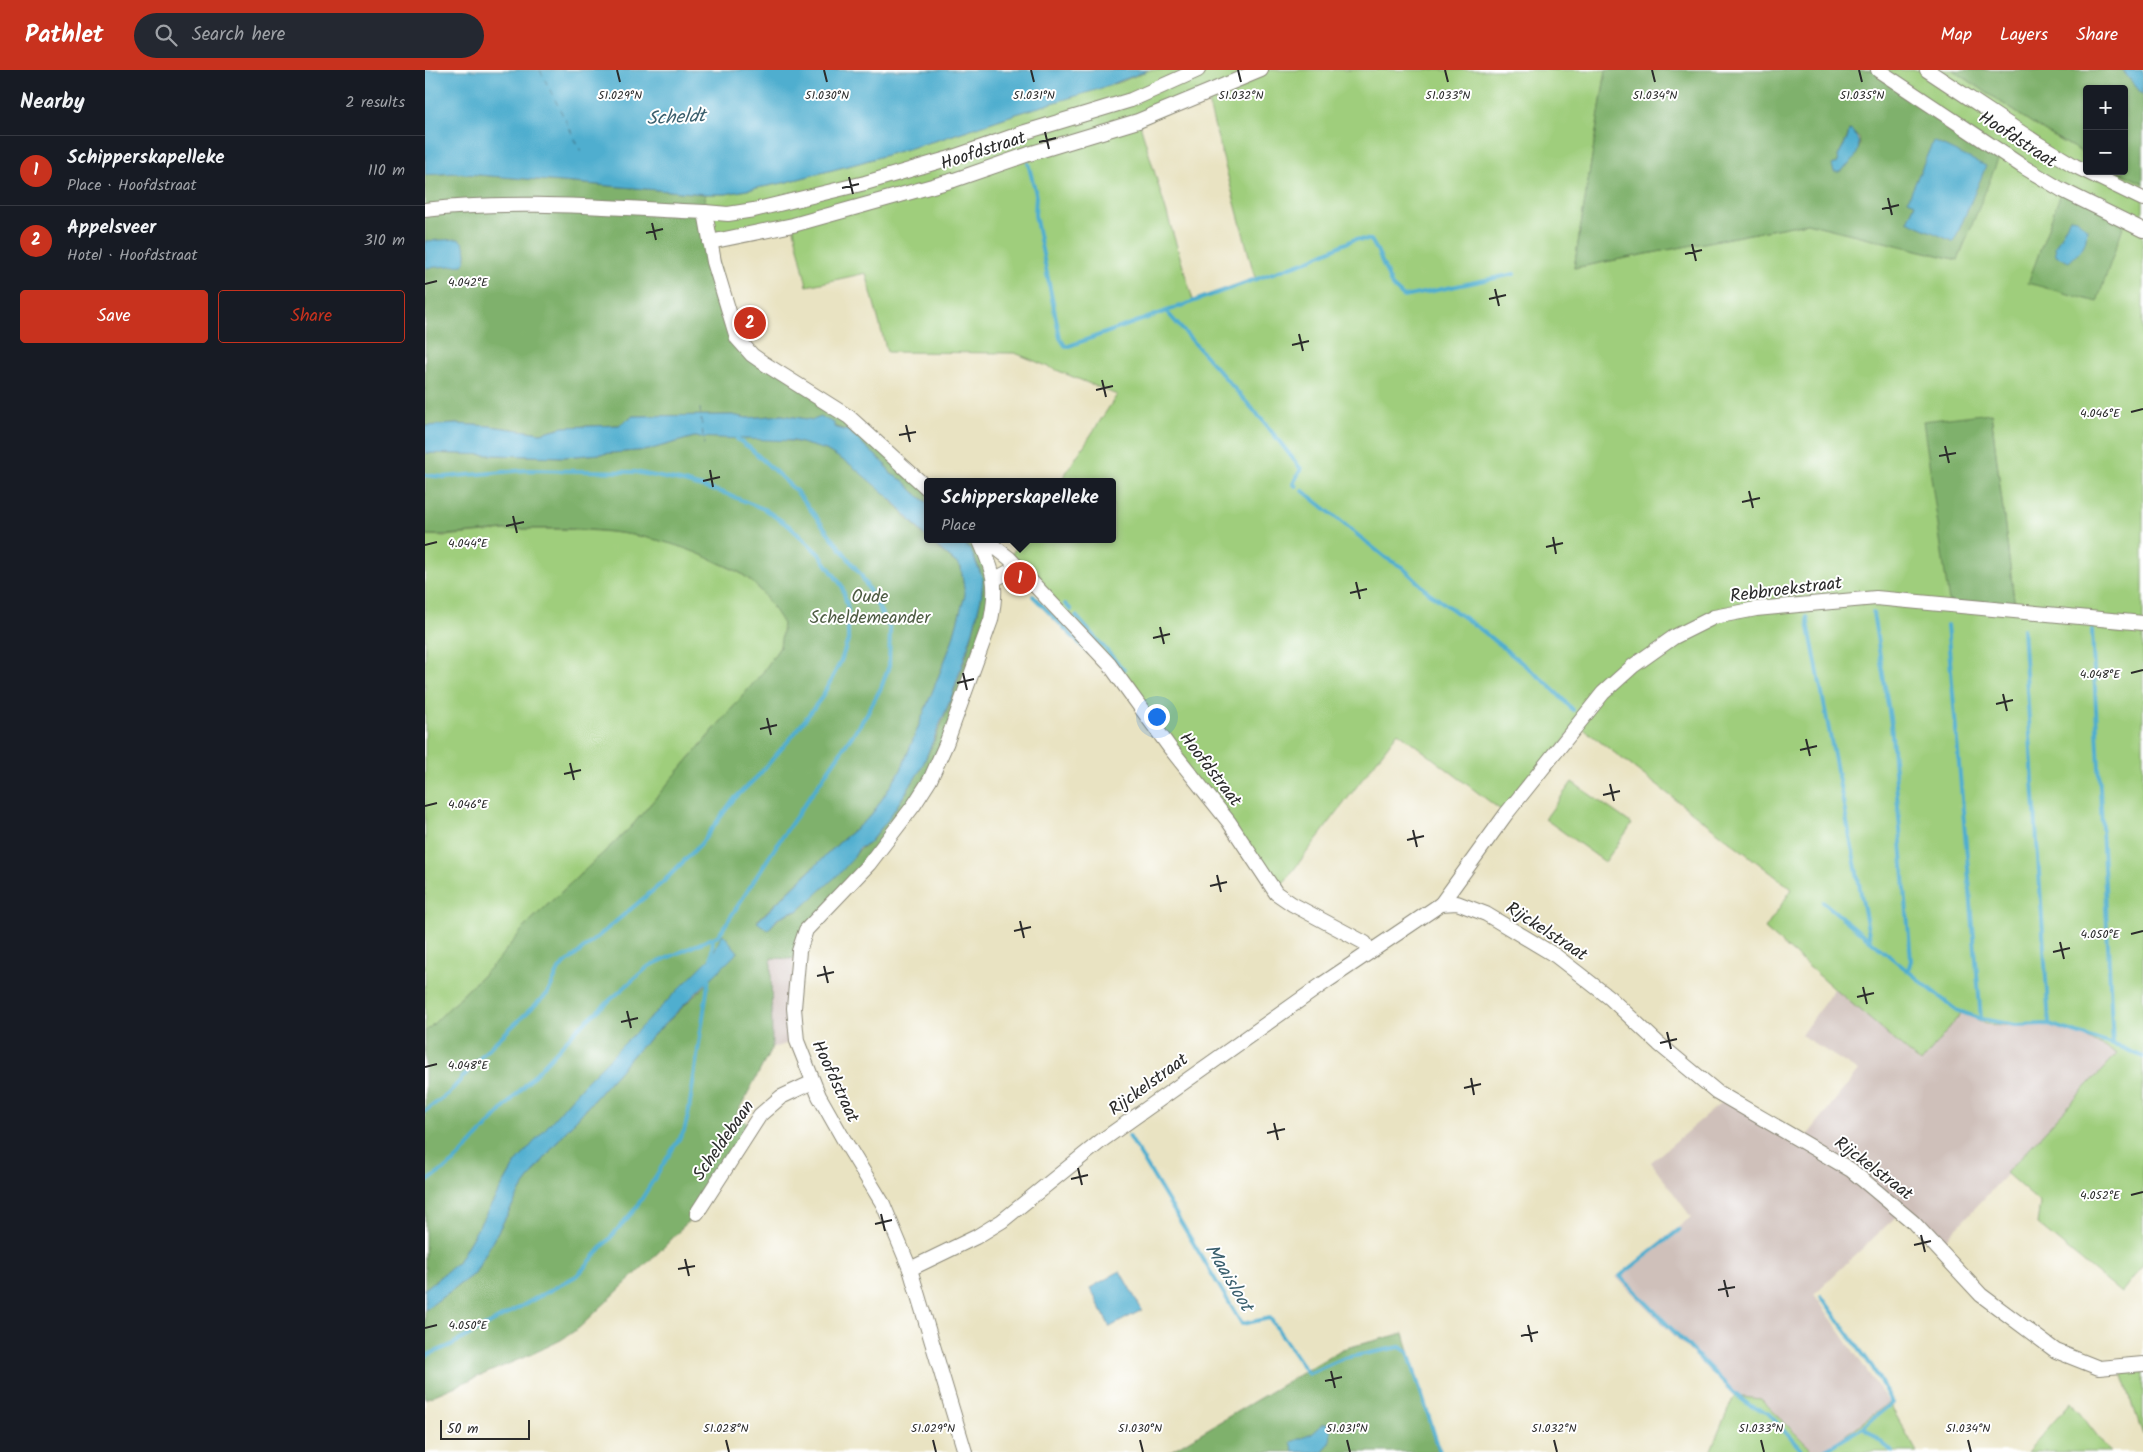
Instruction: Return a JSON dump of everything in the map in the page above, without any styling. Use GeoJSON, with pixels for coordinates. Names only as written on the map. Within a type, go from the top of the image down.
{"type":"FeatureCollection","features":[{"type":"Feature","properties":{"kind":"street","name":"Hoofdstraat"},"geometry":{"type":"LineString","coordinates":[[425,210],[465,206],[518,206],[729,214],[754,210],[865,183],[947,159],[1022,133],[1131,100],[1198,70]]}},
{"type":"Feature","properties":{"kind":"street","name":"Hoofdstraat"},"geometry":{"type":"LineString","coordinates":[[710,242],[793,225],[954,180],[1029,154],[1139,121],[1261,70]]}},
{"type":"Feature","properties":{"kind":"street","name":"Hoofdstraat"},"geometry":{"type":"LineString","coordinates":[[1878,70],[2022,166],[2062,190],[2143,230]]}},
{"type":"Feature","properties":{"kind":"street","name":"Hoofdstraat"},"geometry":{"type":"LineString","coordinates":[[1927,70],[2075,166],[2143,199]]}},
{"type":"Feature","properties":{"kind":"street"},"geometry":{"type":"LineString","coordinates":[[705,212],[710,242],[732,326],[737,338],[744,347],[781,375],[830,403],[849,417],[924,485]]}},
{"type":"Feature","properties":{"kind":"street","name":"Hoofdstraat"},"geometry":{"type":"LineString","coordinates":[[965,1452],[910,1269],[883,1204],[827,1112],[813,1082],[797,1041],[794,1008],[799,951],[806,930],[869,864],[909,812],[930,780],[947,744],[991,620],[995,601],[995,579],[981,543]]}},
{"type":"Feature","properties":{"kind":"street","name":"Hoofdstraat"},"geometry":{"type":"LineString","coordinates":[[989,543],[1018,567],[1109,664],[1170,748],[1229,822],[1276,893],[1292,904],[1365,943],[1369,952]]}},
{"type":"Feature","properties":{"kind":"street"},"geometry":{"type":"LineString","coordinates":[[995,579],[1018,567]]}},
{"type":"Feature","properties":{"kind":"street","name":"Rebbroekstraat"},"geometry":{"type":"LineString","coordinates":[[1441,904],[1506,814],[1603,693],[1633,666],[1674,637],[1714,618],[1756,609],[1876,598],[2143,622]]}},
{"type":"Feature","properties":{"kind":"street","name":"Rijckelstraat"},"geometry":{"type":"LineString","coordinates":[[910,1269],[976,1237],[1002,1221],[1101,1141],[1369,952],[1441,904],[1457,903],[1486,914],[1556,956],[1610,998],[1659,1044],[1717,1092],[1851,1170],[1913,1222],[1981,1295],[2057,1352],[2099,1368],[2143,1364]]}},
{"type":"Feature","properties":{"kind":"street","name":"Scheldebaan"},"geometry":{"type":"LineString","coordinates":[[697,1214],[760,1115],[781,1097],[813,1082]]}},
{"type":"Feature","properties":{"kind":"shaded area"},"geometry":{"type":"Polygon","coordinates":[[[771,958],[793,959],[797,1041],[772,1048],[771,958]]]}},
{"type":"Feature","properties":{"kind":"shaded area"},"geometry":{"type":"Polygon","coordinates":[[[1835,988],[1920,1063],[1962,1012],[1986,1024],[2016,1026],[2046,1023],[2072,1030],[2118,1054],[1938,1248],[1901,1212],[1814,1294],[1889,1403],[1822,1452],[1814,1452],[1761,1399],[1734,1396],[1616,1277],[1691,1217],[1651,1162],[1727,1098],[1803,1141],[1858,1071],[1801,1035],[1835,988]]]}},
{"type":"Feature","properties":{"kind":"green space"},"geometry":{"type":"Polygon","coordinates":[[[1149,70],[1606,70],[1574,268],[1807,223],[1958,260],[1878,70],[1953,70],[2044,131],[2083,153],[2083,175],[2126,175],[2143,183],[2143,1265],[2121,1293],[2037,1224],[2040,1203],[2006,1173],[2117,1054],[2072,1030],[2046,1023],[2016,1026],[1986,1024],[1962,1012],[1921,1063],[1765,929],[1792,889],[1577,724],[1506,814],[1398,732],[1276,893],[1146,714],[1009,558],[1019,543],[1116,543],[1116,478],[1063,478],[1117,395],[1015,353],[887,352],[866,273],[807,286],[793,225],[710,242],[705,212],[705,194],[726,194],[783,183],[941,139],[1123,81],[1149,70]],[[1206,94],[1140,124],[1193,300],[1255,278],[1206,94]],[[1991,413],[1949,602],[2015,608],[1991,413]]]}},
{"type":"Feature","properties":{"kind":"green space"},"geometry":{"type":"Polygon","coordinates":[[[1606,70],[1878,70],[2001,152],[1958,260],[1807,223],[1574,268],[1606,70]],[[1849,130],[1837,163],[1857,152],[1860,145],[1859,138],[1849,130]],[[1986,166],[1909,200],[1915,203],[1908,221],[1986,166]]]}},
{"type":"Feature","properties":{"kind":"green space"},"geometry":{"type":"Polygon","coordinates":[[[1953,70],[2122,70],[2143,95],[2143,183],[2126,175],[2128,175],[2128,85],[2083,85],[2083,153],[2044,131],[1953,70]]]}},
{"type":"Feature","properties":{"kind":"green space"},"geometry":{"type":"Polygon","coordinates":[[[455,173],[705,194],[705,212],[736,338],[830,403],[924,485],[924,500],[904,481],[891,474],[885,464],[849,431],[813,420],[782,415],[747,418],[732,415],[633,416],[619,425],[563,427],[541,433],[490,426],[456,424],[425,426],[425,175],[455,173]]]}},
{"type":"Feature","properties":{"kind":"green space"},"geometry":{"type":"Polygon","coordinates":[[[2062,190],[2125,221],[2097,302],[2028,283],[2062,190]]]}},
{"type":"Feature","properties":{"kind":"green space"},"geometry":{"type":"Polygon","coordinates":[[[1991,413],[2015,608],[1949,602],[1923,421],[1991,413]]]}},
{"type":"Feature","properties":{"kind":"green space","name":"Oude Scheldemeander"},"geometry":{"type":"Polygon","coordinates":[[[694,437],[779,440],[812,445],[826,450],[856,467],[870,479],[924,535],[924,543],[932,543],[961,567],[965,595],[951,645],[901,770],[871,816],[842,840],[757,921],[768,930],[781,917],[798,911],[858,851],[870,842],[902,799],[926,757],[957,684],[972,635],[981,596],[981,573],[977,562],[963,543],[980,543],[995,588],[930,780],[856,872],[793,959],[771,958],[772,1048],[736,1115],[748,1124],[696,1213],[666,1245],[579,1328],[561,1340],[532,1354],[425,1399],[425,1310],[475,1273],[522,1188],[560,1138],[635,1053],[707,984],[723,935],[711,958],[515,1164],[458,1262],[425,1289],[425,1032],[497,961],[527,924],[630,828],[763,672],[780,647],[783,624],[762,593],[740,573],[695,552],[647,538],[597,530],[571,529],[508,530],[425,535],[425,453],[564,457],[648,450],[694,437]]]}},
{"type":"Feature","properties":{"kind":"green space"},"geometry":{"type":"Polygon","coordinates":[[[518,529],[621,533],[670,543],[694,552],[740,573],[757,587],[784,624],[780,647],[763,672],[630,828],[527,924],[497,961],[425,1032],[425,535],[444,536],[518,529]]]}},
{"type":"Feature","properties":{"kind":"green space"},"geometry":{"type":"Polygon","coordinates":[[[1572,782],[1632,824],[1605,862],[1545,819],[1572,782]]]}},
{"type":"Feature","properties":{"kind":"green space"},"geometry":{"type":"Polygon","coordinates":[[[1404,1333],[1438,1452],[1169,1452],[1342,1349],[1404,1333]]]}},
{"type":"Feature","properties":{"kind":"green space"},"geometry":{"type":"Polygon","coordinates":[[[2143,1364],[2143,1435],[2120,1367],[2143,1364]]]}},
{"type":"Feature","properties":{"kind":"green space"},"geometry":{"type":"Polygon","coordinates":[[[1734,1396],[1761,1399],[1814,1452],[1710,1452],[1734,1396]]]}},
{"type":"Feature","properties":{"kind":"green space"},"geometry":{"type":"Polygon","coordinates":[[[2071,1402],[2110,1452],[2027,1452],[2071,1402]]]}},
{"type":"Feature","properties":{"kind":"green space"},"geometry":{"type":"Polygon","coordinates":[[[1889,1403],[1917,1452],[1822,1452],[1889,1403]]]}},
{"type":"Feature","properties":{"kind":"water","name":"Scheldt"},"geometry":{"type":"Polygon","coordinates":[[[425,70],[1149,70],[1096,90],[859,163],[783,183],[726,194],[705,194],[455,173],[425,175],[425,70]]]}},
{"type":"Feature","properties":{"kind":"water"},"geometry":{"type":"Polygon","coordinates":[[[2122,70],[2143,70],[2143,95],[2122,70]]]}},
{"type":"Feature","properties":{"kind":"water"},"geometry":{"type":"Polygon","coordinates":[[[1849,130],[1852,131],[1858,143],[1857,154],[1839,172],[1834,172],[1832,165],[1837,163],[1839,154],[1847,140],[1849,130]]]}},
{"type":"Feature","properties":{"kind":"water"},"geometry":{"type":"Polygon","coordinates":[[[1933,141],[1986,166],[1954,242],[1907,221],[1915,203],[1908,200],[1933,141]]]}},
{"type":"Feature","properties":{"kind":"water"},"geometry":{"type":"Polygon","coordinates":[[[2070,218],[2077,219],[2087,229],[2083,248],[2069,262],[2056,256],[2055,247],[2070,218]]]}},
{"type":"Feature","properties":{"kind":"water"},"geometry":{"type":"Polygon","coordinates":[[[459,239],[464,245],[466,252],[466,259],[463,265],[425,268],[425,241],[459,239]]]}},
{"type":"Feature","properties":{"kind":"water"},"geometry":{"type":"Polygon","coordinates":[[[732,415],[747,418],[782,415],[813,420],[821,417],[834,423],[834,427],[848,431],[885,464],[891,474],[904,481],[924,500],[924,535],[892,500],[851,465],[826,450],[794,441],[694,437],[648,450],[564,457],[425,453],[425,426],[456,424],[490,426],[541,433],[563,427],[619,425],[633,416],[732,415]]]}},
{"type":"Feature","properties":{"kind":"water"},"geometry":{"type":"Polygon","coordinates":[[[933,543],[964,543],[971,551],[983,579],[981,598],[973,631],[951,698],[921,769],[887,821],[868,844],[859,848],[841,872],[798,911],[790,912],[778,918],[768,930],[757,922],[842,840],[871,816],[901,770],[951,645],[965,595],[961,567],[933,543]]]}},
{"type":"Feature","properties":{"kind":"water"},"geometry":{"type":"Polygon","coordinates":[[[723,934],[738,952],[635,1053],[560,1138],[522,1188],[475,1273],[425,1310],[425,1289],[458,1262],[515,1164],[583,1085],[710,958],[723,934]]]}},
{"type":"Feature","properties":{"kind":"water"},"geometry":{"type":"Polygon","coordinates":[[[1120,1271],[1142,1310],[1110,1327],[1090,1288],[1120,1271]]]}},
{"type":"Feature","properties":{"kind":"water"},"geometry":{"type":"Polygon","coordinates":[[[1323,1424],[1328,1424],[1331,1436],[1323,1452],[1294,1452],[1291,1442],[1312,1434],[1323,1424]]]}},
{"type":"Feature","properties":{"kind":"waterway"},"geometry":{"type":"LineString","coordinates":[[1028,163],[1036,194],[1035,215],[1060,338],[1066,347],[1307,261],[1355,239],[1371,240],[1392,286],[1404,297],[1514,274]]}},
{"type":"Feature","properties":{"kind":"waterway"},"geometry":{"type":"LineString","coordinates":[[1166,311],[1264,422],[1301,469],[1293,484],[1296,486]]}},
{"type":"Feature","properties":{"kind":"waterway"},"geometry":{"type":"LineString","coordinates":[[425,1183],[454,1162],[578,1028],[649,966],[719,935],[782,837],[865,717],[881,688],[889,666],[890,629],[861,575],[796,491],[750,448],[737,439]]}},
{"type":"Feature","properties":{"kind":"waterway"},"geometry":{"type":"LineString","coordinates":[[425,475],[444,477],[528,470],[635,472],[680,481],[724,493],[764,509],[789,526],[820,555],[842,586],[848,609],[848,640],[841,661],[822,697],[795,733],[758,776],[733,800],[700,845],[662,883],[559,969],[548,993],[488,1049],[448,1094],[425,1111]]}},
{"type":"Feature","properties":{"kind":"waterway"},"geometry":{"type":"LineString","coordinates":[[1302,490],[1386,558],[1402,567],[1428,592],[1480,629],[1549,685],[1573,710]]}},
{"type":"Feature","properties":{"kind":"waterway"},"geometry":{"type":"LineString","coordinates":[[1033,596],[1088,652]]}},
{"type":"Feature","properties":{"kind":"waterway"},"geometry":{"type":"LineString","coordinates":[[1065,604],[1071,610]]}},
{"type":"Feature","properties":{"kind":"waterway"},"geometry":{"type":"LineString","coordinates":[[1873,613],[1891,724],[1911,960],[1908,971]]}},
{"type":"Feature","properties":{"kind":"waterway"},"geometry":{"type":"LineString","coordinates":[[1076,616],[1124,670]]}},
{"type":"Feature","properties":{"kind":"waterway"},"geometry":{"type":"LineString","coordinates":[[1807,617],[1870,940]]}},
{"type":"Feature","properties":{"kind":"waterway"},"geometry":{"type":"LineString","coordinates":[[1947,625],[1981,1019]]}},
{"type":"Feature","properties":{"kind":"waterway"},"geometry":{"type":"LineString","coordinates":[[2023,629],[2049,1024]]}},
{"type":"Feature","properties":{"kind":"waterway"},"geometry":{"type":"LineString","coordinates":[[2092,630],[2113,1045]]}},
{"type":"Feature","properties":{"kind":"waterway"},"geometry":{"type":"LineString","coordinates":[[1823,902],[1956,1010],[1981,1019],[2016,1025],[2049,1024],[2123,1048],[2143,1057]]}},
{"type":"Feature","properties":{"kind":"waterway"},"geometry":{"type":"LineString","coordinates":[[711,961],[713,939]]}},
{"type":"Feature","properties":{"kind":"waterway"},"geometry":{"type":"LineString","coordinates":[[425,1356],[449,1346],[578,1275],[636,1208],[684,1131],[688,1116],[709,978]]}},
{"type":"Feature","properties":{"kind":"waterway","name":"Maaisloot"},"geometry":{"type":"LineString","coordinates":[[1129,1136],[1242,1324],[1270,1318],[1308,1374],[1344,1358],[1400,1347],[1408,1352],[1440,1452]]}},
{"type":"Feature","properties":{"kind":"waterway"},"geometry":{"type":"LineString","coordinates":[[1679,1230],[1620,1276],[1734,1393],[1749,1405],[1768,1413],[1803,1452]]}},
{"type":"Feature","properties":{"kind":"waterway"},"geometry":{"type":"LineString","coordinates":[[1821,1296],[1873,1368],[1892,1403],[1863,1427],[1893,1452]]}},
{"type":"Feature","properties":{"kind":"waterway"},"geometry":{"type":"LineString","coordinates":[[1821,1452],[1863,1427]]}},
{"type":"Feature","properties":{"kind":"ferry route"},"geometry":{"type":"LineString","coordinates":[[540,70],[581,151]]}},
{"type":"Feature","properties":{"kind":"ferry route"},"geometry":{"type":"LineString","coordinates":[[700,408],[704,445]]}},
{"type":"Feature","properties":{"kind":"place","name":"Appelsveer"},"geometry":{"type":"Point","coordinates":[750,323]}},
{"type":"Feature","properties":{"kind":"place","name":"Schipperskapelleke"},"geometry":{"type":"Point","coordinates":[1020,578]}}]}
